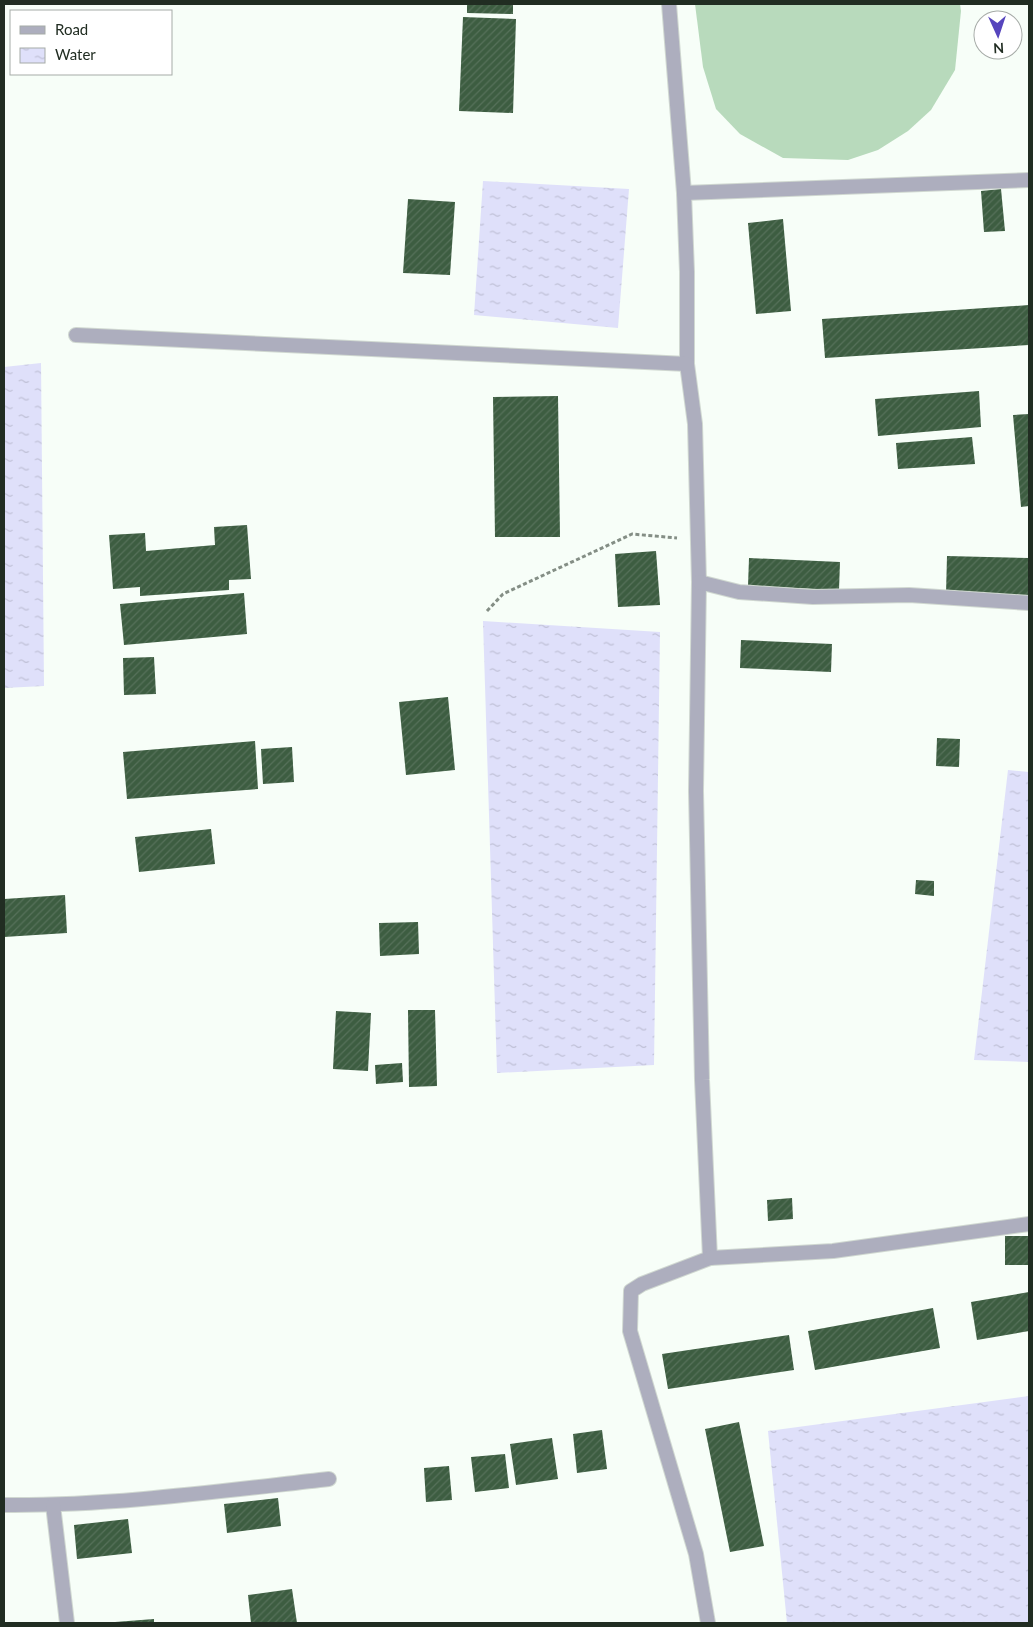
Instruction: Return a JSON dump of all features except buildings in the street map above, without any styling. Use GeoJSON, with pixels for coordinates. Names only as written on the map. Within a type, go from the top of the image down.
{"type":"FeatureCollection","features":[{"type":"Feature","properties":{"kind":"street"},"geometry":{"type":"LineString","coordinates":[[669,4],[684,193],[687,272],[687,364],[695,424],[699,582],[696,791],[702,1080],[710,1258]]}},
{"type":"Feature","properties":{"kind":"street"},"geometry":{"type":"LineString","coordinates":[[684,193],[1029,180]]}},
{"type":"Feature","properties":{"kind":"street"},"geometry":{"type":"LineString","coordinates":[[76,336],[687,364]]}},
{"type":"Feature","properties":{"kind":"street"},"geometry":{"type":"LineString","coordinates":[[699,582],[739,592],[813,597],[909,595],[1029,603]]}},
{"type":"Feature","properties":{"kind":"street"},"geometry":{"type":"LineString","coordinates":[[708,1623],[696,1554],[630,1331],[631,1292],[642,1284],[710,1258],[833,1251],[1029,1224]]}},
{"type":"Feature","properties":{"kind":"street"},"geometry":{"type":"LineString","coordinates":[[4,1505],[53,1506],[171,1496],[329,1479]]}},
{"type":"Feature","properties":{"kind":"street"},"geometry":{"type":"LineString","coordinates":[[53,1506],[67,1623]]}},
{"type":"Feature","properties":{"kind":"path"},"geometry":{"type":"LineString","coordinates":[[487,611],[503,594],[632,534],[698,539]]}},
{"type":"Feature","properties":{"kind":"green space"},"geometry":{"type":"Polygon","coordinates":[[[695,4],[960,4],[961,11],[955,70],[931,110],[908,131],[878,150],[848,160],[783,158],[740,134],[716,109],[703,67],[695,4]]]}},
{"type":"Feature","properties":{"kind":"water"},"geometry":{"type":"Polygon","coordinates":[[[483,181],[629,189],[618,328],[474,315],[483,181]]]}},
{"type":"Feature","properties":{"kind":"water"},"geometry":{"type":"Polygon","coordinates":[[[41,363],[44,686],[4,688],[4,367],[41,363]]]}},
{"type":"Feature","properties":{"kind":"water"},"geometry":{"type":"Polygon","coordinates":[[[483,621],[660,632],[654,1065],[497,1073],[483,621]]]}},
{"type":"Feature","properties":{"kind":"water"},"geometry":{"type":"Polygon","coordinates":[[[1008,770],[1029,772],[1029,1062],[974,1060],[1008,770]]]}},
{"type":"Feature","properties":{"kind":"water"},"geometry":{"type":"Polygon","coordinates":[[[1029,1396],[1029,1623],[787,1623],[768,1431],[1029,1396]]]}}]}
